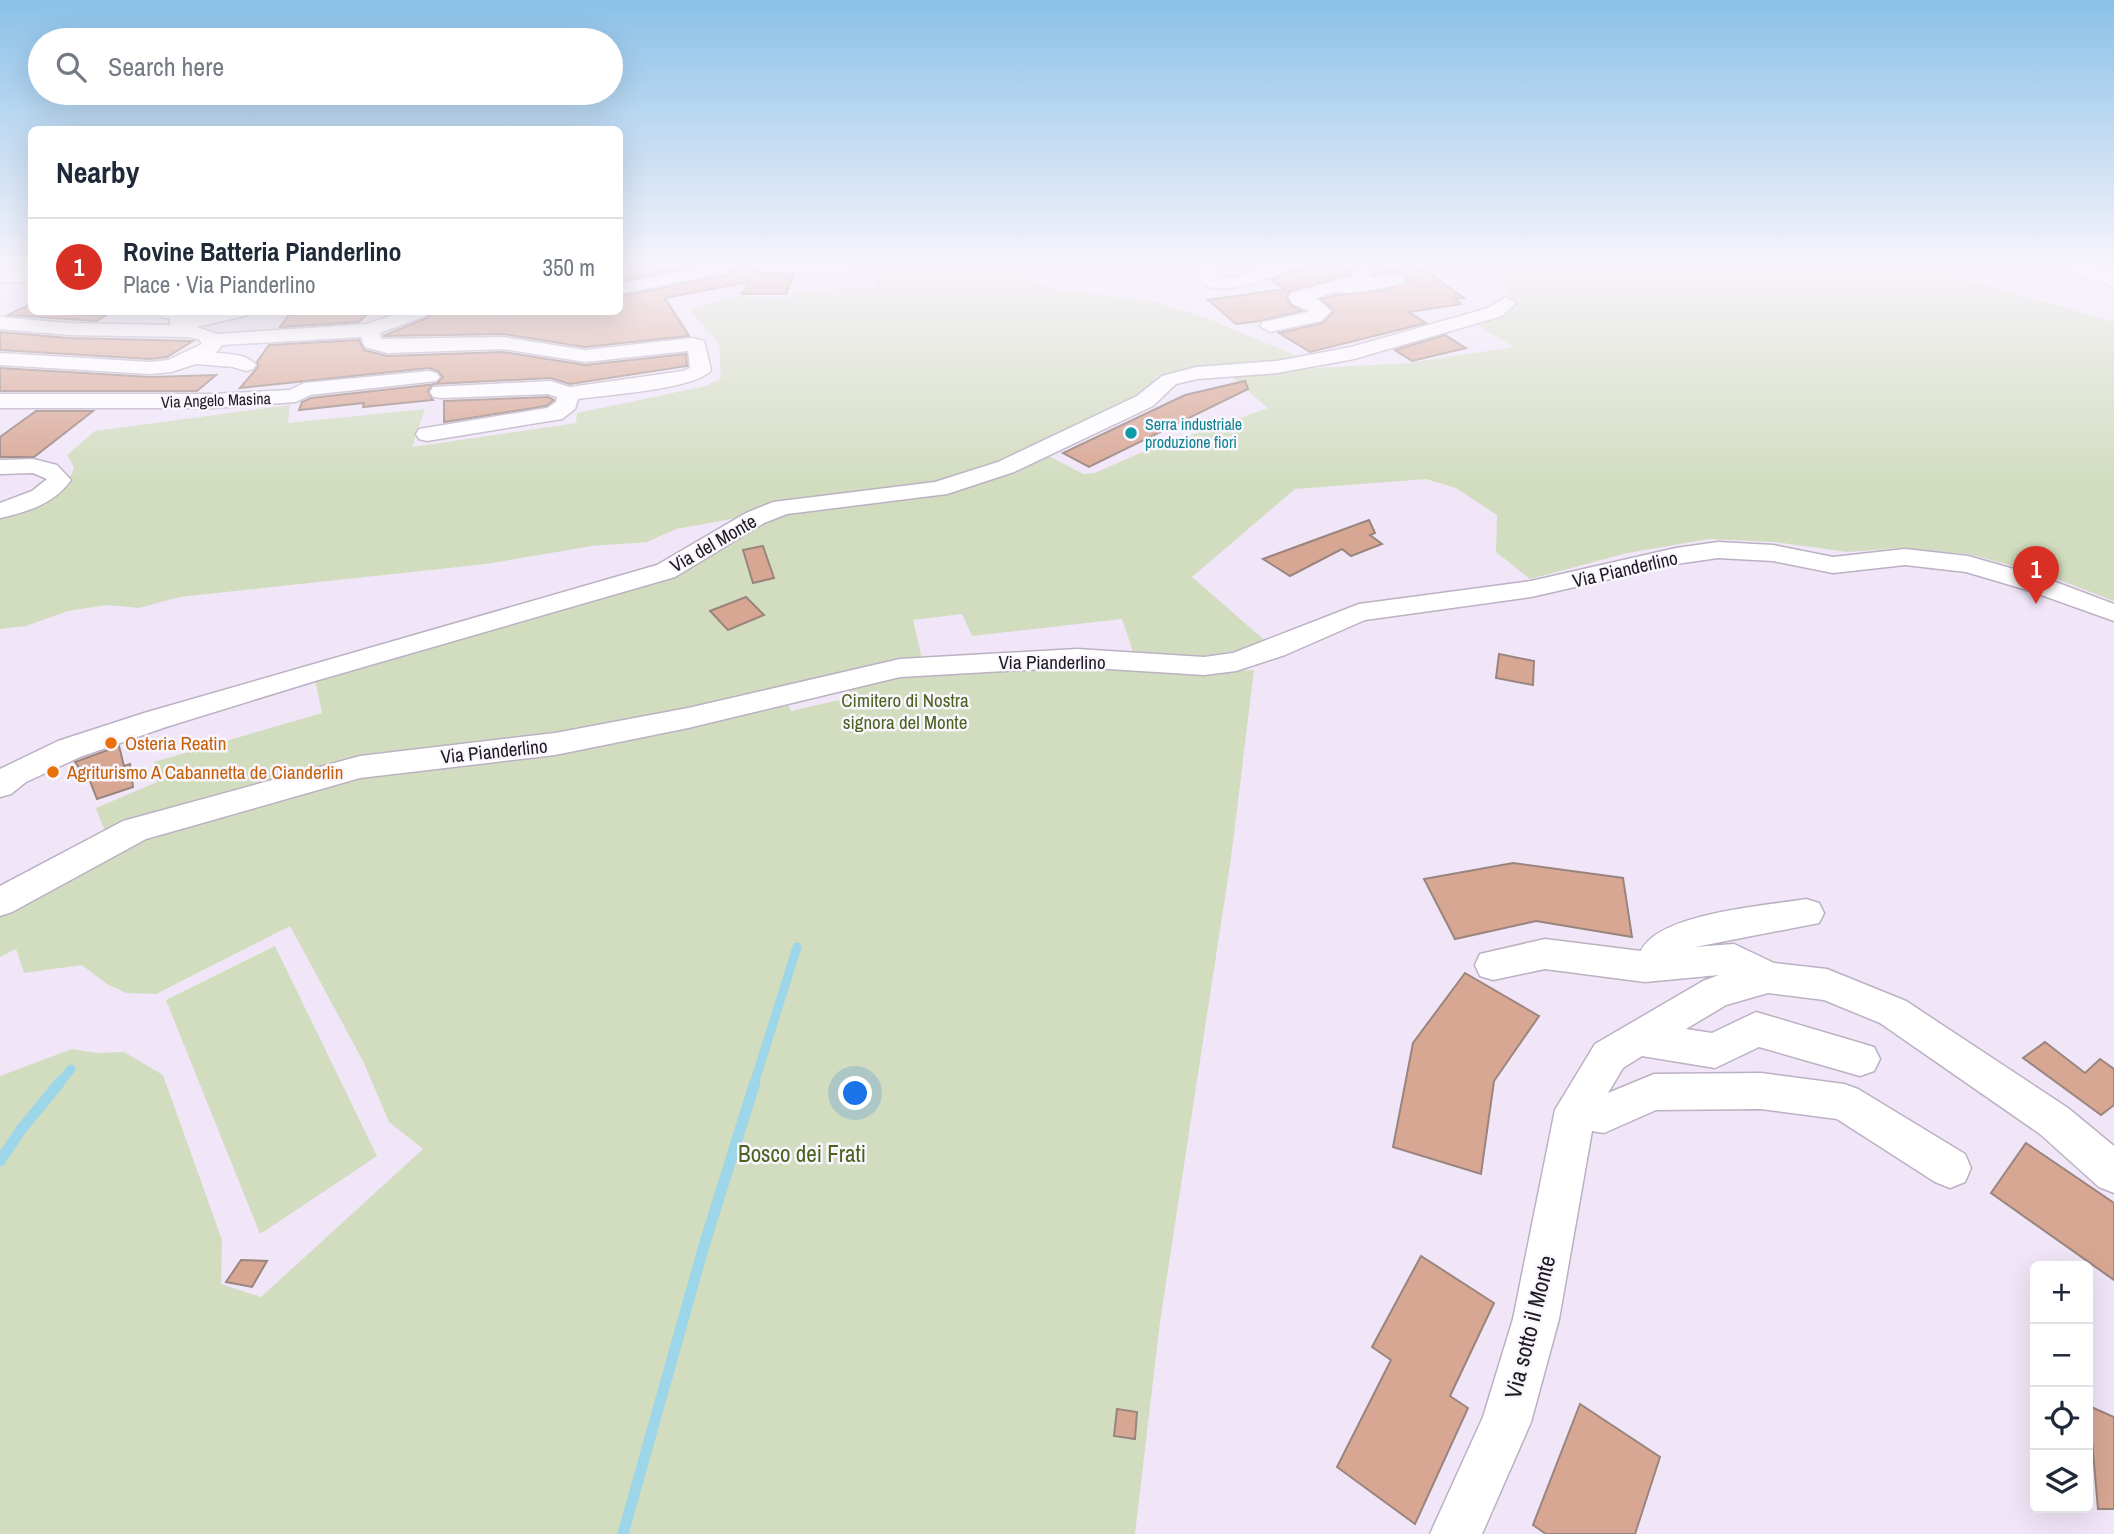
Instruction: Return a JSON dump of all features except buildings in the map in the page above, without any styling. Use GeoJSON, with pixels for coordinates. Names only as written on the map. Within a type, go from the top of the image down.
{"type":"FeatureCollection","features":[{"type":"Feature","properties":{"kind":"street"},"geometry":{"type":"LineString","coordinates":[[0,359],[150,368],[171,366],[194,358],[212,347],[212,340],[234,339]]}},
{"type":"Feature","properties":{"kind":"street","name":"Via Angelo Masina"},"geometry":{"type":"LineString","coordinates":[[0,401],[213,401],[296,396],[304,389],[435,384],[550,387],[568,394],[689,377],[701,370],[696,345],[585,356],[503,343],[387,347],[372,342],[371,339]]}},
{"type":"Feature","properties":{"kind":"street","name":"Via del Monte"},"geometry":{"type":"LineString","coordinates":[[0,786],[15,774],[69,748],[155,720],[305,674],[666,571],[755,518],[782,508],[939,489],[994,472],[1145,401],[1169,380],[1196,373],[1277,367],[1354,353],[1404,339]]}},
{"type":"Feature","properties":{"kind":"street"},"geometry":{"type":"LineString","coordinates":[[194,358],[246,365]]}},
{"type":"Feature","properties":{"kind":"street"},"geometry":{"type":"LineString","coordinates":[[427,434],[554,414],[566,404],[568,394]]}},
{"type":"Feature","properties":{"kind":"street"},"geometry":{"type":"LineString","coordinates":[[0,467],[47,467],[58,475],[59,480],[46,493],[0,512]]}},
{"type":"Feature","properties":{"kind":"street","name":"Via Pianderlino"},"geometry":{"type":"LineString","coordinates":[[0,902],[135,830],[360,767],[555,744],[688,718],[900,668],[1077,658],[1204,666],[1236,662],[1275,649],[1359,612],[1531,590],[1642,563],[1718,550],[1773,553],[1833,565],[1905,557],[1968,564],[2036,584],[2114,613]]}},
{"type":"Feature","properties":{"kind":"street"},"geometry":{"type":"LineString","coordinates":[[1656,966],[1660,950],[1687,934],[1806,913]]}},
{"type":"Feature","properties":{"kind":"street","name":"Via sotto il Monte"},"geometry":{"type":"LineString","coordinates":[[1493,965],[1545,954],[1656,966],[1734,959],[1768,978]]}},
{"type":"Feature","properties":{"kind":"street","name":"Via sotto il Monte"},"geometry":{"type":"LineString","coordinates":[[1456,1534],[1506,1422],[1536,1319],[1575,1111],[1609,1056],[1716,992],[1768,978],[1827,985],[1893,1012],[2054,1121],[2114,1172]]}},
{"type":"Feature","properties":{"kind":"street"},"geometry":{"type":"LineString","coordinates":[[1639,1039],[1716,1051],[1756,1029],[1860,1059]]}},
{"type":"Feature","properties":{"kind":"street"},"geometry":{"type":"LineString","coordinates":[[1575,1111],[1604,1114],[1654,1092],[1761,1090],[1844,1102],[1950,1168]]}},
{"type":"Feature","properties":{"kind":"green space"},"geometry":{"type":"Polygon","coordinates":[[[715,339],[1256,339],[1302,358],[1158,375],[1140,400],[968,477],[676,529],[647,542],[592,546],[486,564],[180,597],[139,608],[107,605],[68,611],[26,626],[0,629],[0,517],[45,501],[63,488],[74,467],[67,455],[95,431],[290,405],[288,423],[425,409],[412,447],[576,423],[577,413],[706,386],[721,378],[719,343],[715,339]]]}},
{"type":"Feature","properties":{"kind":"green space"},"geometry":{"type":"Polygon","coordinates":[[[1500,339],[2114,339],[2114,601],[2041,573],[1968,554],[1899,548],[1848,552],[1774,542],[1709,539],[1627,553],[1530,579],[1496,552],[1497,515],[1456,488],[1426,479],[1295,489],[1192,577],[1270,645],[1223,657],[1135,658],[1122,619],[972,636],[962,614],[913,620],[922,659],[578,732],[362,759],[107,837],[96,808],[157,782],[154,762],[322,713],[314,675],[652,579],[776,513],[939,491],[1045,454],[1083,474],[1095,473],[1140,453],[1268,408],[1227,373],[1408,363],[1514,347],[1500,339]]]}},
{"type":"Feature","properties":{"kind":"green space","name":"Bosco dei Frati"},"geometry":{"type":"Polygon","coordinates":[[[1078,663],[1207,672],[1254,670],[1231,858],[1160,1322],[1135,1534],[0,1534],[0,1076],[72,1049],[97,1053],[124,1052],[163,1075],[222,1240],[221,1284],[261,1297],[423,1149],[389,1122],[363,1061],[290,926],[156,994],[126,993],[107,984],[82,965],[24,973],[16,949],[0,957],[0,909],[136,836],[329,782],[787,703],[791,711],[839,700],[853,688],[898,675],[1078,663]]]}},
{"type":"Feature","properties":{"kind":"green space"},"geometry":{"type":"Polygon","coordinates":[[[275,946],[377,1156],[260,1234],[166,1000],[275,946]]]}},
{"type":"Feature","properties":{"kind":"waterway"},"geometry":{"type":"LineString","coordinates":[[754,1084],[797,947]]}},
{"type":"Feature","properties":{"kind":"waterway"},"geometry":{"type":"LineString","coordinates":[[59,1084],[71,1069]]}},
{"type":"Feature","properties":{"kind":"waterway"},"geometry":{"type":"LineString","coordinates":[[0,1161],[20,1131],[60,1082]]}},
{"type":"Feature","properties":{"kind":"waterway"},"geometry":{"type":"LineString","coordinates":[[623,1534],[703,1249],[755,1082]]}},
{"type":"Feature","properties":{"kind":"place","name":"Serra industriale produzione fiori"},"geometry":{"type":"Point","coordinates":[1131,433]}},
{"type":"Feature","properties":{"kind":"place","name":"Rovine Batteria Pianderlino"},"geometry":{"type":"Point","coordinates":[2036,604]}},
{"type":"Feature","properties":{"kind":"place","name":"Osteria Reatin"},"geometry":{"type":"Point","coordinates":[111,743]}},
{"type":"Feature","properties":{"kind":"place","name":"Agriturismo A Cabannetta de Cianderlin"},"geometry":{"type":"Point","coordinates":[53,772]}},
{"type":"Feature","properties":{"kind":"park label","name":"Cimitero di Nostra signora del Monte"},"geometry":{"type":"Point","coordinates":[905,711]}}]}
